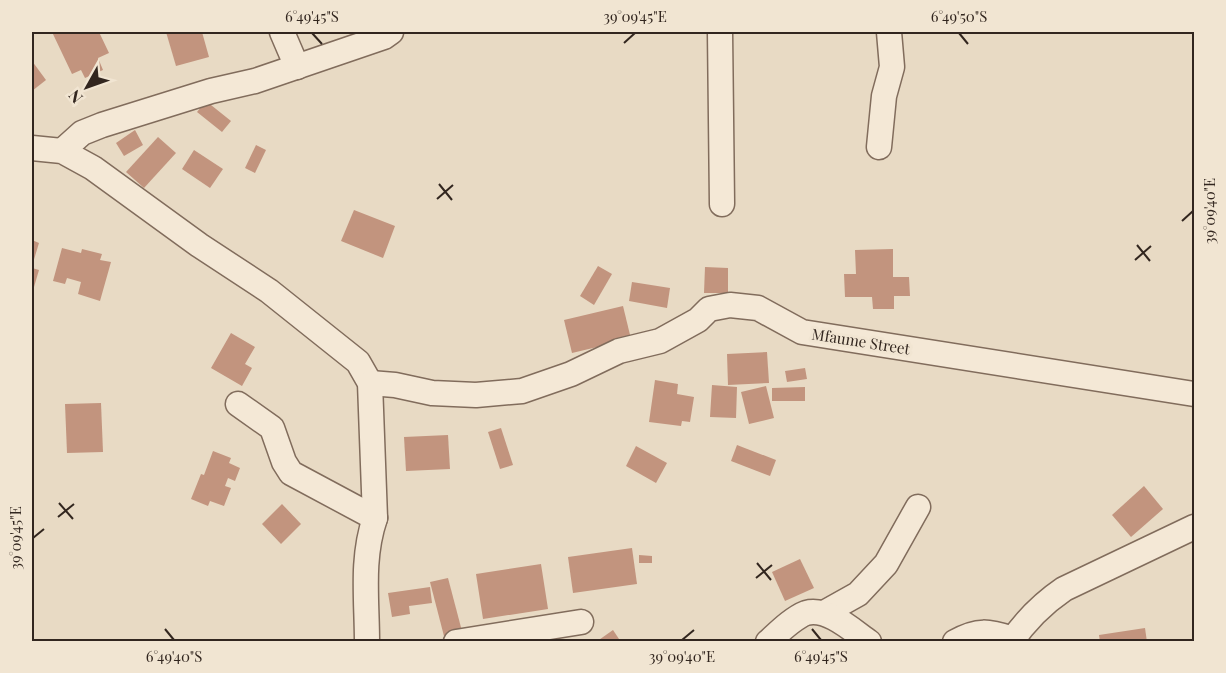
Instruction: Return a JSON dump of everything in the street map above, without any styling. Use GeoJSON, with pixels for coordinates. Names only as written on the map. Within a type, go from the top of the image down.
{"type":"FeatureCollection","features":[{"type":"Feature","properties":{"kind":"street"},"geometry":{"type":"LineString","coordinates":[[282,32],[297,67]]}},
{"type":"Feature","properties":{"kind":"street"},"geometry":{"type":"LineString","coordinates":[[62,150],[82,134],[102,125],[170,103],[255,81],[372,42],[391,32]]}},
{"type":"Feature","properties":{"kind":"street"},"geometry":{"type":"LineString","coordinates":[[720,32],[722,204]]}},
{"type":"Feature","properties":{"kind":"street"},"geometry":{"type":"LineString","coordinates":[[879,147],[884,96],[892,67],[889,32]]}},
{"type":"Feature","properties":{"kind":"street"},"geometry":{"type":"LineString","coordinates":[[32,148],[62,150],[93,168],[199,245],[269,291],[358,362],[370,383],[375,518],[368,539],[365,582],[368,642]]}},
{"type":"Feature","properties":{"kind":"street","name":"Mfaume Street"},"geometry":{"type":"LineString","coordinates":[[370,383],[395,385],[432,393],[476,395],[522,391],[571,374],[620,351],[660,341],[698,320],[709,309],[730,306],[758,308],[802,332],[1194,394]]}},
{"type":"Feature","properties":{"kind":"street"},"geometry":{"type":"LineString","coordinates":[[238,404],[272,428],[284,462],[291,473],[375,518]]}},
{"type":"Feature","properties":{"kind":"street"},"geometry":{"type":"LineString","coordinates":[[768,642],[807,613],[824,613],[858,594],[886,564],[918,507]]}},
{"type":"Feature","properties":{"kind":"street"},"geometry":{"type":"LineString","coordinates":[[955,642],[978,632],[994,633],[1012,640],[1047,600],[1194,527]]}},
{"type":"Feature","properties":{"kind":"street"},"geometry":{"type":"LineString","coordinates":[[824,613],[870,642]]}},
{"type":"Feature","properties":{"kind":"street"},"geometry":{"type":"LineString","coordinates":[[456,642],[581,622]]}},
{"type":"Feature","properties":{"kind":"building"},"geometry":{"type":"Polygon","coordinates":[[[52,32],[99,32],[109,53],[98,58],[103,70],[85,78],[81,70],[72,74],[52,32]]]}},
{"type":"Feature","properties":{"kind":"building"},"geometry":{"type":"Polygon","coordinates":[[[166,32],[202,32],[209,57],[176,66],[166,32]]]}},
{"type":"Feature","properties":{"kind":"building"},"geometry":{"type":"Polygon","coordinates":[[[32,61],[46,80],[32,91],[32,61]]]}},
{"type":"Feature","properties":{"kind":"building"},"geometry":{"type":"Polygon","coordinates":[[[206,101],[231,121],[222,132],[197,112],[206,101]]]}},
{"type":"Feature","properties":{"kind":"building"},"geometry":{"type":"Polygon","coordinates":[[[135,130],[143,145],[124,156],[116,143],[135,130]]]}},
{"type":"Feature","properties":{"kind":"building"},"geometry":{"type":"Polygon","coordinates":[[[158,137],[176,153],[144,188],[126,172],[158,137]]]}},
{"type":"Feature","properties":{"kind":"building"},"geometry":{"type":"Polygon","coordinates":[[[256,145],[266,150],[255,173],[245,168],[256,145]]]}},
{"type":"Feature","properties":{"kind":"building"},"geometry":{"type":"Polygon","coordinates":[[[194,150],[223,169],[210,188],[182,169],[194,150]]]}},
{"type":"Feature","properties":{"kind":"building"},"geometry":{"type":"Polygon","coordinates":[[[354,210],[395,226],[383,258],[341,241],[354,210]]]}},
{"type":"Feature","properties":{"kind":"building"},"geometry":{"type":"Polygon","coordinates":[[[32,240],[39,243],[32,266],[32,240]]]}},
{"type":"Feature","properties":{"kind":"building"},"geometry":{"type":"Polygon","coordinates":[[[62,248],[81,253],[82,249],[102,254],[100,260],[111,262],[100,301],[78,294],[81,282],[67,278],[65,284],[53,281],[62,248]]]}},
{"type":"Feature","properties":{"kind":"building"},"geometry":{"type":"Polygon","coordinates":[[[893,249],[893,277],[909,277],[910,296],[894,296],[894,309],[873,309],[872,297],[845,297],[844,274],[856,274],[855,250],[893,249]]]}},
{"type":"Feature","properties":{"kind":"building"},"geometry":{"type":"Polygon","coordinates":[[[598,266],[612,274],[594,305],[580,296],[598,266]]]}},
{"type":"Feature","properties":{"kind":"building"},"geometry":{"type":"Polygon","coordinates":[[[705,267],[728,268],[728,293],[704,293],[705,267]]]}},
{"type":"Feature","properties":{"kind":"building"},"geometry":{"type":"Polygon","coordinates":[[[32,268],[39,270],[34,287],[32,286],[32,268]]]}},
{"type":"Feature","properties":{"kind":"building"},"geometry":{"type":"Polygon","coordinates":[[[632,282],[670,288],[667,308],[629,301],[632,282]]]}},
{"type":"Feature","properties":{"kind":"building"},"geometry":{"type":"Polygon","coordinates":[[[623,306],[631,339],[572,353],[564,320],[623,306]]]}},
{"type":"Feature","properties":{"kind":"building"},"geometry":{"type":"Polygon","coordinates":[[[231,333],[255,347],[245,364],[252,368],[242,386],[211,368],[231,333]]]}},
{"type":"Feature","properties":{"kind":"building"},"geometry":{"type":"Polygon","coordinates":[[[767,352],[769,383],[728,385],[727,354],[767,352]]]}},
{"type":"Feature","properties":{"kind":"building"},"geometry":{"type":"Polygon","coordinates":[[[805,368],[807,379],[787,382],[785,371],[805,368]]]}},
{"type":"Feature","properties":{"kind":"building"},"geometry":{"type":"Polygon","coordinates":[[[655,380],[678,384],[677,394],[694,397],[690,422],[682,421],[681,426],[649,422],[655,380]]]}},
{"type":"Feature","properties":{"kind":"building"},"geometry":{"type":"Polygon","coordinates":[[[712,385],[737,387],[736,418],[710,417],[712,385]]]}},
{"type":"Feature","properties":{"kind":"building"},"geometry":{"type":"Polygon","coordinates":[[[766,386],[774,418],[749,424],[741,392],[766,386]]]}},
{"type":"Feature","properties":{"kind":"building"},"geometry":{"type":"Polygon","coordinates":[[[805,387],[805,401],[772,401],[772,388],[805,387]]]}},
{"type":"Feature","properties":{"kind":"building"},"geometry":{"type":"Polygon","coordinates":[[[101,403],[103,452],[67,453],[65,404],[101,403]]]}},
{"type":"Feature","properties":{"kind":"building"},"geometry":{"type":"Polygon","coordinates":[[[501,428],[513,465],[500,469],[488,432],[501,428]]]}},
{"type":"Feature","properties":{"kind":"building"},"geometry":{"type":"Polygon","coordinates":[[[448,435],[450,469],[406,471],[404,437],[448,435]]]}},
{"type":"Feature","properties":{"kind":"building"},"geometry":{"type":"Polygon","coordinates":[[[737,445],[776,460],[770,476],[731,461],[737,445]]]}},
{"type":"Feature","properties":{"kind":"building"},"geometry":{"type":"Polygon","coordinates":[[[636,446],[667,463],[656,483],[626,466],[636,446]]]}},
{"type":"Feature","properties":{"kind":"building"},"geometry":{"type":"Polygon","coordinates":[[[213,451],[231,458],[229,463],[240,468],[235,481],[228,478],[225,486],[231,488],[224,506],[210,501],[208,506],[191,499],[201,474],[204,475],[213,451]]]}},
{"type":"Feature","properties":{"kind":"building"},"geometry":{"type":"Polygon","coordinates":[[[1144,486],[1163,509],[1131,537],[1112,515],[1144,486]]]}},
{"type":"Feature","properties":{"kind":"building"},"geometry":{"type":"Polygon","coordinates":[[[282,504],[301,524],[281,544],[262,524],[282,504]]]}},
{"type":"Feature","properties":{"kind":"building"},"geometry":{"type":"Polygon","coordinates":[[[632,548],[637,584],[573,593],[568,557],[632,548]]]}},
{"type":"Feature","properties":{"kind":"building"},"geometry":{"type":"Polygon","coordinates":[[[639,555],[652,556],[652,563],[639,563],[639,555]]]}},
{"type":"Feature","properties":{"kind":"building"},"geometry":{"type":"Polygon","coordinates":[[[800,559],[814,588],[785,601],[772,572],[800,559]]]}},
{"type":"Feature","properties":{"kind":"building"},"geometry":{"type":"Polygon","coordinates":[[[541,564],[548,609],[483,619],[476,574],[541,564]]]}},
{"type":"Feature","properties":{"kind":"building"},"geometry":{"type":"Polygon","coordinates":[[[448,578],[463,635],[445,640],[430,582],[448,578]]]}},
{"type":"Feature","properties":{"kind":"building"},"geometry":{"type":"Polygon","coordinates":[[[430,587],[432,603],[409,606],[410,614],[392,617],[388,593],[430,587]]]}},
{"type":"Feature","properties":{"kind":"building"},"geometry":{"type":"Polygon","coordinates":[[[1145,628],[1147,642],[1100,642],[1099,635],[1145,628]]]}},
{"type":"Feature","properties":{"kind":"building"},"geometry":{"type":"Polygon","coordinates":[[[613,630],[621,642],[596,642],[613,630]]]}}]}
